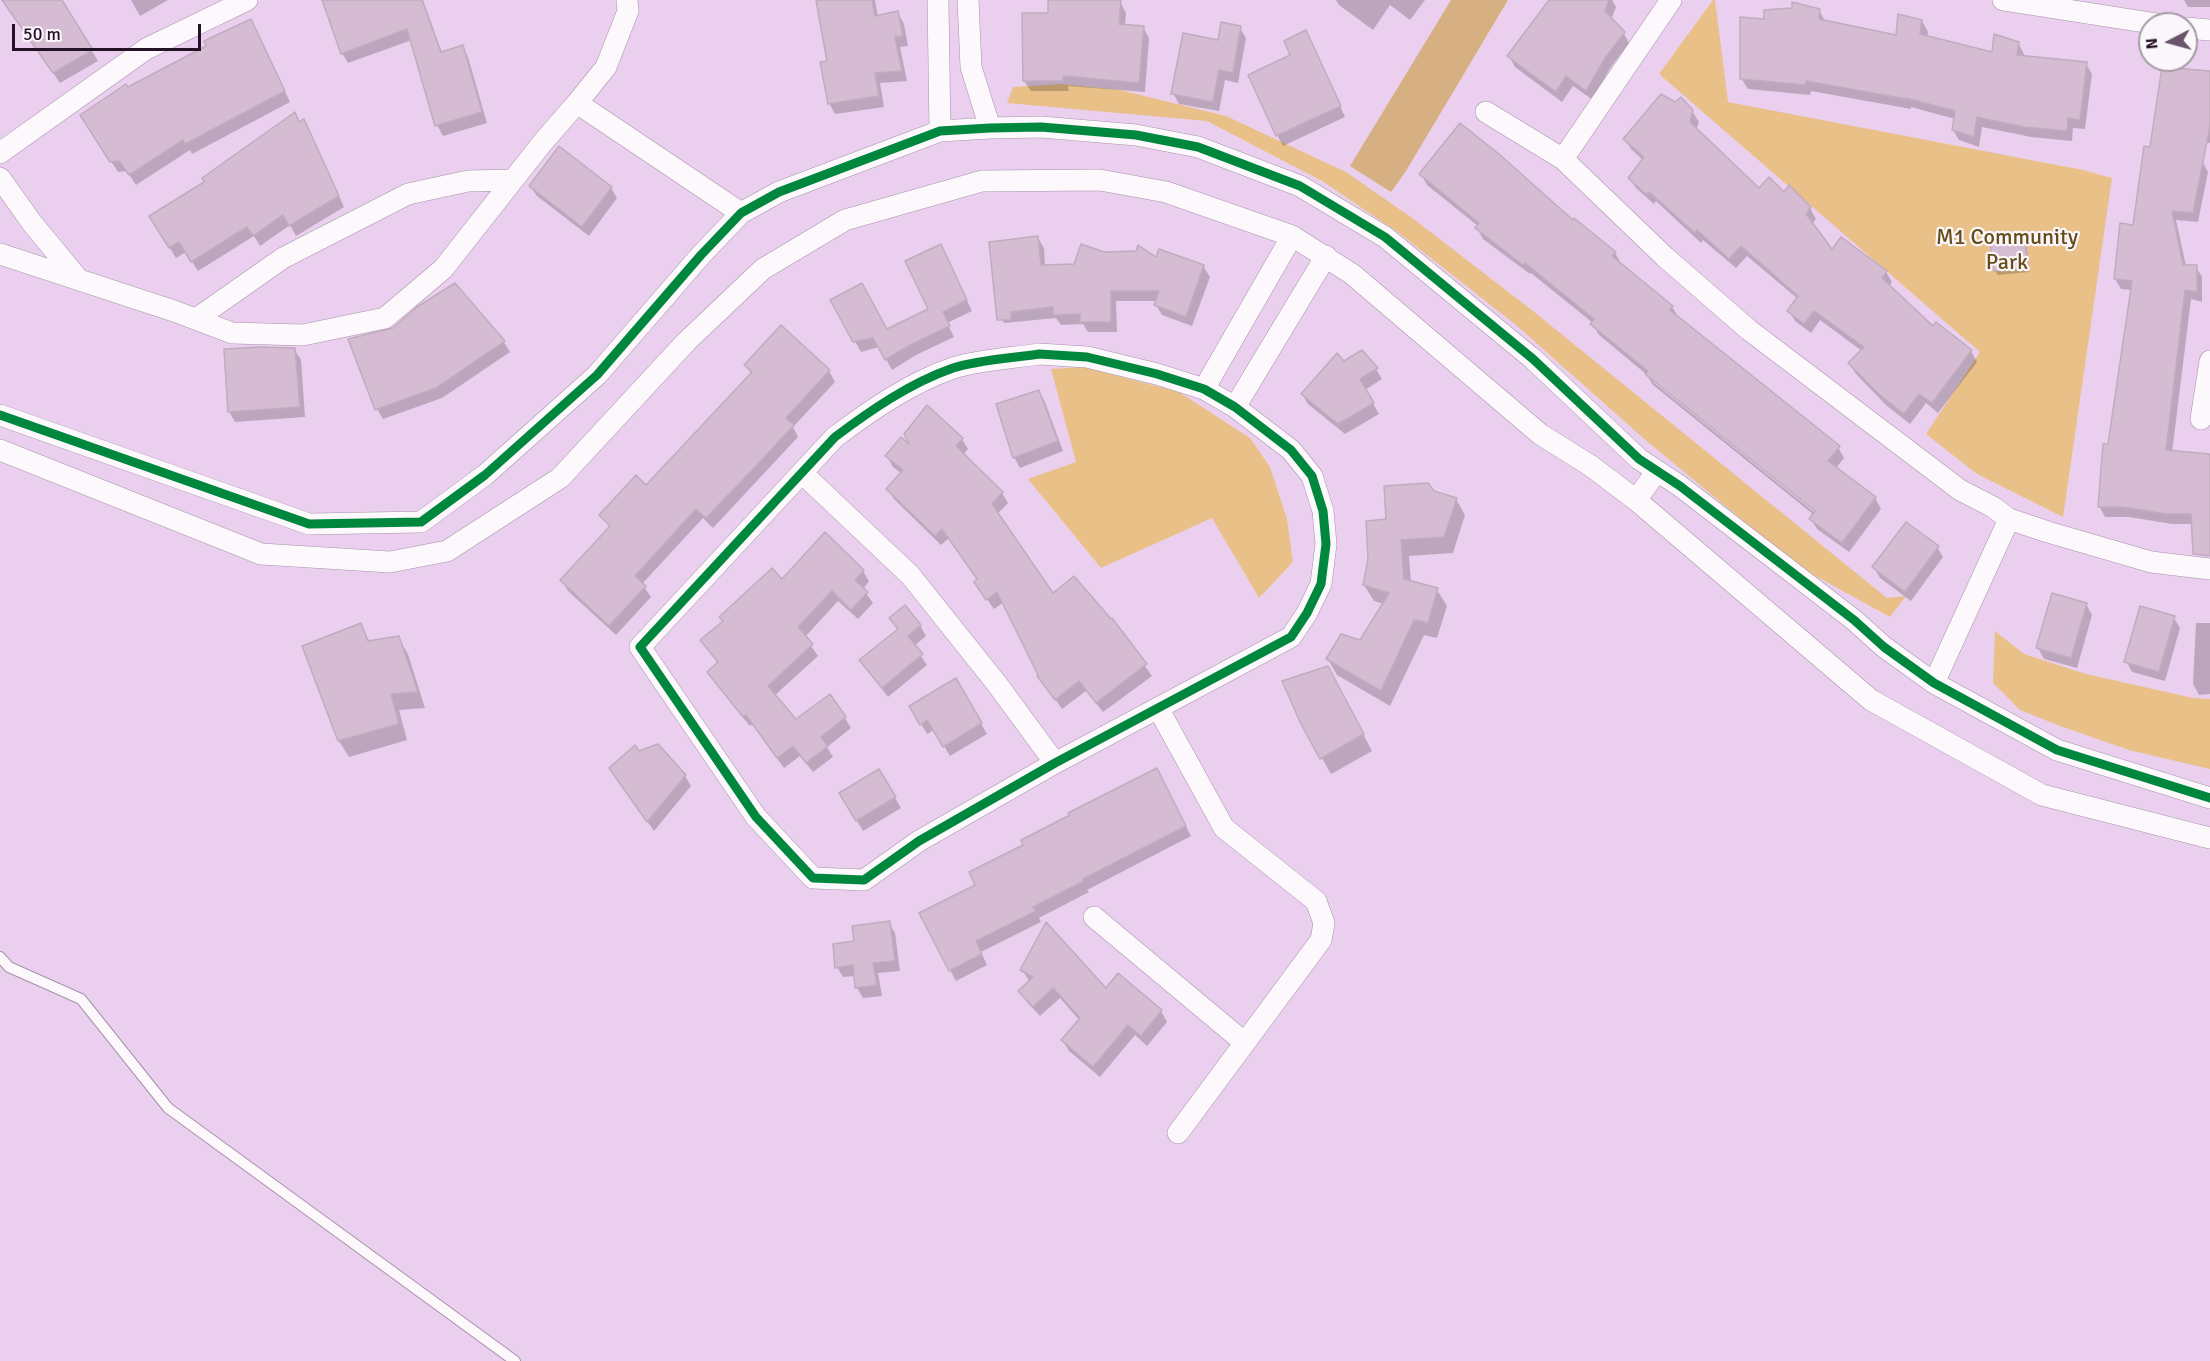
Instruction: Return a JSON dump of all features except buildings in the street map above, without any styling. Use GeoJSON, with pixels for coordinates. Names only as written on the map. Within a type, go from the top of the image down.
{"type":"FeatureCollection","features":[{"type":"Feature","properties":{"kind":"street"},"geometry":{"type":"LineString","coordinates":[[0,153],[146,49],[247,0]]}},
{"type":"Feature","properties":{"kind":"street"},"geometry":{"type":"LineString","coordinates":[[0,254],[232,333],[303,335],[385,318],[444,269],[513,180],[606,67],[628,11],[627,0]]}},
{"type":"Feature","properties":{"kind":"street"},"geometry":{"type":"LineString","coordinates":[[938,0],[940,131]]}},
{"type":"Feature","properties":{"kind":"street"},"geometry":{"type":"LineString","coordinates":[[968,0],[971,67],[990,128]]}},
{"type":"Feature","properties":{"kind":"street"},"geometry":{"type":"LineString","coordinates":[[1563,159],[1671,0]]}},
{"type":"Feature","properties":{"kind":"street"},"geometry":{"type":"LineString","coordinates":[[2003,0],[2138,21]]}},
{"type":"Feature","properties":{"kind":"street"},"geometry":{"type":"LineString","coordinates":[[577,104],[741,213]]}},
{"type":"Feature","properties":{"kind":"street"},"geometry":{"type":"LineString","coordinates":[[1486,112],[1563,159],[1665,257],[1749,330],[1960,490],[1993,507],[2009,519],[2151,562],[2210,569]]}},
{"type":"Feature","properties":{"kind":"street"},"geometry":{"type":"LineString","coordinates":[[0,415],[309,524],[421,522],[485,475],[597,375],[701,255],[741,213],[779,192],[940,131],[1041,128],[1136,135],[1198,147],[1300,186],[1385,237],[1533,359],[1627,448],[1680,486],[1854,620],[1884,647],[1934,683],[2056,750],[2210,798]]}},
{"type":"Feature","properties":{"kind":"street"},"geometry":{"type":"LineString","coordinates":[[0,178],[32,223],[80,280]]}},
{"type":"Feature","properties":{"kind":"street"},"geometry":{"type":"LineString","coordinates":[[196,319],[283,258],[408,194],[468,181],[513,180]]}},
{"type":"Feature","properties":{"kind":"street"},"geometry":{"type":"LineString","coordinates":[[0,450],[261,554],[390,562],[447,551],[560,478],[687,341],[763,269],[845,220],[982,181],[1100,180],[1166,192],[1292,236],[1353,274],[1540,434],[1591,466],[1636,500],[1871,700],[2042,795],[2210,838]]}},
{"type":"Feature","properties":{"kind":"street"},"geometry":{"type":"LineString","coordinates":[[1204,389],[1292,236]]}},
{"type":"Feature","properties":{"kind":"street"},"geometry":{"type":"LineString","coordinates":[[1235,407],[1326,256]]}},
{"type":"Feature","properties":{"kind":"street"},"geometry":{"type":"LineString","coordinates":[[1039,354],[1087,357],[1156,374],[1204,389],[1235,407],[1291,450],[1312,476],[1323,511],[1326,544],[1321,584],[1307,613],[1291,637],[1054,763],[919,841],[864,880],[813,878],[756,817],[640,647],[834,437],[904,390],[954,368],[1039,354]]}},
{"type":"Feature","properties":{"kind":"street"},"geometry":{"type":"LineString","coordinates":[[2201,419],[2210,361]]}},
{"type":"Feature","properties":{"kind":"street"},"geometry":{"type":"LineString","coordinates":[[1636,500],[1657,471]]}},
{"type":"Feature","properties":{"kind":"street"},"geometry":{"type":"LineString","coordinates":[[802,473],[910,575],[998,684],[1054,763]]}},
{"type":"Feature","properties":{"kind":"street"},"geometry":{"type":"LineString","coordinates":[[1934,683],[2009,519]]}},
{"type":"Feature","properties":{"kind":"street"},"geometry":{"type":"LineString","coordinates":[[421,522],[447,551]]}},
{"type":"Feature","properties":{"kind":"street"},"geometry":{"type":"LineString","coordinates":[[1158,708],[1224,828],[1316,901],[1324,923],[1322,940],[1178,1133]]}},
{"type":"Feature","properties":{"kind":"street"},"geometry":{"type":"LineString","coordinates":[[1094,917],[1245,1043]]}},
{"type":"Feature","properties":{"kind":"lane"},"geometry":{"type":"LineString","coordinates":[[0,957],[9,967],[81,999],[168,1108],[515,1361]]}},
{"type":"Feature","properties":{"kind":"green space","name":"M1 Community Park"},"geometry":{"type":"Polygon","coordinates":[[[1715,0],[1728,102],[2083,170],[2112,178],[2063,517],[1977,474],[1926,434],[1980,352],[1659,74],[1715,0]]]}},
{"type":"Feature","properties":{"kind":"green space"},"geometry":{"type":"Polygon","coordinates":[[[1062,84],[1120,90],[1226,116],[1346,172],[1415,220],[1533,311],[1887,598],[1906,596],[1890,617],[1799,567],[1642,437],[1516,325],[1399,233],[1322,181],[1207,121],[1007,103],[1013,87],[1062,84]]]}},
{"type":"Feature","properties":{"kind":"green space"},"geometry":{"type":"Polygon","coordinates":[[[1083,367],[1179,392],[1250,438],[1270,467],[1287,519],[1293,562],[1259,598],[1212,518],[1101,568],[1028,479],[1076,462],[1051,369],[1083,367]]]}},
{"type":"Feature","properties":{"kind":"green space"},"geometry":{"type":"Polygon","coordinates":[[[1995,631],[2024,654],[2086,674],[2193,698],[2210,699],[2210,769],[2129,750],[2020,710],[1993,683],[1995,631]]]}},
{"type":"Feature","properties":{"kind":"shaded area"},"geometry":{"type":"Polygon","coordinates":[[[1451,0],[1508,0],[1406,171],[1391,192],[1350,166],[1451,0]]]}},
{"type":"Feature","properties":{"kind":"cycle path"},"geometry":{"type":"LineString","coordinates":[[0,415],[309,524],[421,522],[485,475],[597,375],[701,255],[741,213],[779,192],[940,131],[1041,127],[1136,135],[1198,147],[1300,186],[1385,237],[1533,359],[1639,459],[1680,486],[1854,620],[1884,647],[1934,683],[2057,750],[2210,798]]}},
{"type":"Feature","properties":{"kind":"cycle path"},"geometry":{"type":"LineString","coordinates":[[1039,354],[1087,357],[1157,374],[1204,389],[1235,407],[1291,450],[1312,476],[1323,511],[1326,544],[1321,584],[1307,613],[1291,637],[1055,763],[919,841],[864,880],[813,878],[756,817],[640,647],[835,437],[906,389],[937,374],[963,365],[1039,354]]}}]}
